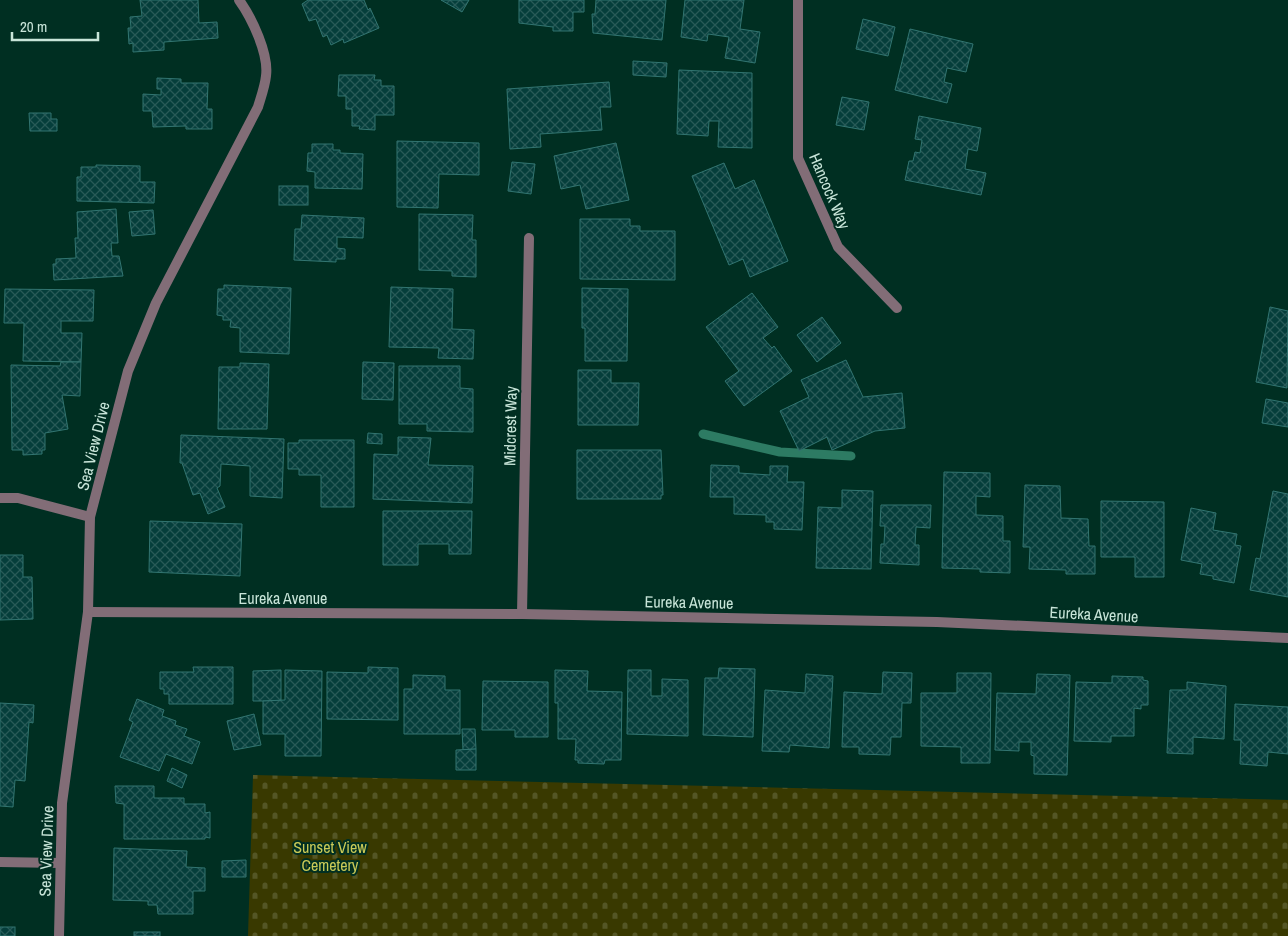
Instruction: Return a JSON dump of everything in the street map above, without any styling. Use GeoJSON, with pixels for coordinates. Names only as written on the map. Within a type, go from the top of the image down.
{"type":"FeatureCollection","features":[{"type":"Feature","properties":{"kind":"street","name":"Sea View Drive"},"geometry":{"type":"LineString","coordinates":[[59,936],[62,803],[88,612],[90,517],[128,371],[156,303],[258,107],[266,75],[261,42],[247,11],[239,0]]}},
{"type":"Feature","properties":{"kind":"street","name":"Hancock Way"},"geometry":{"type":"LineString","coordinates":[[798,0],[798,158],[838,248],[897,308]]}},
{"type":"Feature","properties":{"kind":"street","name":"Midcrest Way"},"geometry":{"type":"LineString","coordinates":[[522,614],[529,238]]}},
{"type":"Feature","properties":{"kind":"street"},"geometry":{"type":"LineString","coordinates":[[0,498],[18,498],[90,517]]}},
{"type":"Feature","properties":{"kind":"street","name":"Eureka Avenue"},"geometry":{"type":"LineString","coordinates":[[88,612],[522,614],[937,622],[1288,638]]}},
{"type":"Feature","properties":{"kind":"street"},"geometry":{"type":"LineString","coordinates":[[0,862],[60,863]]}},
{"type":"Feature","properties":{"kind":"green space","name":"Sunset View Cemetery"},"geometry":{"type":"Polygon","coordinates":[[[253,775],[1288,800],[1288,936],[248,936],[253,775]]]}},
{"type":"Feature","properties":{"kind":"building"},"geometry":{"type":"Polygon","coordinates":[[[140,0],[198,0],[199,23],[217,22],[218,38],[164,42],[164,50],[133,52],[133,43],[129,44],[128,28],[131,28],[130,17],[142,16],[140,0]]]}},
{"type":"Feature","properties":{"kind":"building"},"geometry":{"type":"Polygon","coordinates":[[[308,0],[364,0],[368,10],[370,8],[379,28],[344,43],[343,39],[331,45],[327,35],[323,37],[316,19],[309,21],[302,4],[308,0]]]}},
{"type":"Feature","properties":{"kind":"building"},"geometry":{"type":"Polygon","coordinates":[[[441,0],[469,0],[462,12],[441,0]]]}},
{"type":"Feature","properties":{"kind":"building"},"geometry":{"type":"Polygon","coordinates":[[[519,0],[584,0],[584,12],[573,12],[573,31],[553,31],[553,27],[519,23],[519,0]]]}},
{"type":"Feature","properties":{"kind":"building"},"geometry":{"type":"Polygon","coordinates":[[[596,0],[666,0],[662,40],[593,33],[592,14],[595,14],[596,0]]]}},
{"type":"Feature","properties":{"kind":"building"},"geometry":{"type":"Polygon","coordinates":[[[685,0],[744,0],[740,29],[760,32],[755,63],[725,58],[729,37],[708,34],[707,41],[681,37],[685,0]]]}},
{"type":"Feature","properties":{"kind":"building"},"geometry":{"type":"Polygon","coordinates":[[[863,19],[895,27],[888,56],[856,49],[863,19]]]}},
{"type":"Feature","properties":{"kind":"building"},"geometry":{"type":"Polygon","coordinates":[[[910,29],[973,44],[966,72],[947,68],[944,82],[952,84],[947,103],[895,90],[910,29]]]}},
{"type":"Feature","properties":{"kind":"building"},"geometry":{"type":"Polygon","coordinates":[[[633,61],[667,63],[666,77],[633,75],[633,61]]]}},
{"type":"Feature","properties":{"kind":"building"},"geometry":{"type":"Polygon","coordinates":[[[679,70],[752,73],[752,148],[718,147],[719,121],[709,121],[708,136],[677,134],[679,70]]]}},
{"type":"Feature","properties":{"kind":"building"},"geometry":{"type":"Polygon","coordinates":[[[339,75],[375,75],[374,80],[381,80],[381,86],[394,86],[394,115],[375,115],[375,130],[359,129],[360,126],[352,126],[352,109],[346,109],[346,96],[338,96],[339,75]]]}},
{"type":"Feature","properties":{"kind":"building"},"geometry":{"type":"Polygon","coordinates":[[[157,78],[181,79],[181,83],[208,83],[207,109],[212,109],[212,129],[186,129],[186,126],[153,127],[152,111],[143,111],[143,94],[161,95],[161,89],[157,89],[157,78]]]}},
{"type":"Feature","properties":{"kind":"building"},"geometry":{"type":"Polygon","coordinates":[[[609,82],[611,107],[600,107],[602,130],[540,134],[541,147],[510,149],[507,89],[609,82]]]}},
{"type":"Feature","properties":{"kind":"building"},"geometry":{"type":"Polygon","coordinates":[[[842,97],[869,102],[864,130],[836,125],[842,97]]]}},
{"type":"Feature","properties":{"kind":"building"},"geometry":{"type":"Polygon","coordinates":[[[29,113],[51,113],[51,119],[57,119],[57,131],[30,131],[29,113]]]}},
{"type":"Feature","properties":{"kind":"building"},"geometry":{"type":"Polygon","coordinates":[[[919,116],[981,128],[977,151],[968,149],[965,169],[986,173],[981,195],[905,180],[909,161],[913,161],[915,152],[920,153],[922,140],[915,139],[919,116]]]}},
{"type":"Feature","properties":{"kind":"building"},"geometry":{"type":"Polygon","coordinates":[[[397,141],[479,143],[479,175],[439,174],[438,208],[397,207],[397,141]]]}},
{"type":"Feature","properties":{"kind":"building"},"geometry":{"type":"Polygon","coordinates":[[[616,143],[629,200],[586,209],[580,185],[561,189],[554,156],[616,143]]]}},
{"type":"Feature","properties":{"kind":"building"},"geometry":{"type":"Polygon","coordinates":[[[312,144],[333,144],[333,150],[340,150],[340,153],[363,154],[362,189],[315,188],[315,172],[307,171],[308,153],[312,153],[312,144]]]}},
{"type":"Feature","properties":{"kind":"building"},"geometry":{"type":"Polygon","coordinates":[[[512,162],[535,164],[531,194],[508,191],[512,162]]]}},
{"type":"Feature","properties":{"kind":"building"},"geometry":{"type":"Polygon","coordinates":[[[724,163],[735,189],[754,180],[788,261],[750,277],[743,259],[729,265],[692,176],[724,163]]]}},
{"type":"Feature","properties":{"kind":"building"},"geometry":{"type":"Polygon","coordinates":[[[96,165],[140,166],[140,182],[155,182],[154,203],[77,201],[77,177],[81,177],[81,167],[96,167],[96,165]]]}},
{"type":"Feature","properties":{"kind":"building"},"geometry":{"type":"Polygon","coordinates":[[[279,186],[308,186],[308,205],[279,205],[279,186]]]}},
{"type":"Feature","properties":{"kind":"building"},"geometry":{"type":"Polygon","coordinates":[[[116,209],[118,243],[111,243],[112,256],[119,256],[123,276],[54,280],[53,264],[56,264],[56,259],[76,258],[75,238],[78,238],[77,212],[116,209]]]}},
{"type":"Feature","properties":{"kind":"building"},"geometry":{"type":"Polygon","coordinates":[[[153,210],[155,234],[132,236],[129,212],[153,210]]]}},
{"type":"Feature","properties":{"kind":"building"},"geometry":{"type":"Polygon","coordinates":[[[419,214],[473,215],[472,240],[476,240],[476,277],[452,276],[452,271],[419,270],[419,214]]]}},
{"type":"Feature","properties":{"kind":"building"},"geometry":{"type":"Polygon","coordinates":[[[302,215],[364,218],[363,238],[337,237],[337,248],[345,249],[345,259],[336,259],[336,262],[294,260],[295,229],[301,229],[302,215]]]}},
{"type":"Feature","properties":{"kind":"building"},"geometry":{"type":"Polygon","coordinates":[[[580,219],[630,219],[630,226],[640,226],[640,231],[675,231],[675,280],[580,279],[580,219]]]}},
{"type":"Feature","properties":{"kind":"building"},"geometry":{"type":"Polygon","coordinates":[[[224,285],[291,288],[289,354],[240,352],[240,328],[230,327],[231,320],[223,320],[223,316],[217,315],[218,289],[224,289],[224,285]]]}},
{"type":"Feature","properties":{"kind":"building"},"geometry":{"type":"Polygon","coordinates":[[[391,287],[453,289],[452,329],[474,330],[473,359],[438,358],[439,348],[389,347],[391,287]]]}},
{"type":"Feature","properties":{"kind":"building"},"geometry":{"type":"Polygon","coordinates":[[[582,288],[628,289],[627,361],[585,361],[585,328],[582,328],[582,288]]]}},
{"type":"Feature","properties":{"kind":"building"},"geometry":{"type":"Polygon","coordinates":[[[5,289],[94,290],[93,321],[61,321],[61,333],[82,333],[81,362],[23,361],[24,323],[4,323],[5,289]]]}},
{"type":"Feature","properties":{"kind":"building"},"geometry":{"type":"Polygon","coordinates":[[[752,293],[778,327],[763,338],[772,348],[774,346],[792,371],[744,406],[725,381],[739,371],[706,327],[752,293]]]}},
{"type":"Feature","properties":{"kind":"building"},"geometry":{"type":"Polygon","coordinates":[[[1270,307],[1288,311],[1287,388],[1256,382],[1270,307]]]}},
{"type":"Feature","properties":{"kind":"building"},"geometry":{"type":"Polygon","coordinates":[[[822,317],[841,343],[817,362],[797,335],[822,317]]]}},
{"type":"Feature","properties":{"kind":"building"},"geometry":{"type":"Polygon","coordinates":[[[846,360],[863,397],[902,393],[905,428],[875,431],[832,450],[827,437],[799,451],[780,411],[809,397],[801,380],[846,360]]]}},
{"type":"Feature","properties":{"kind":"building"},"geometry":{"type":"Polygon","coordinates":[[[61,362],[81,362],[80,396],[62,395],[68,429],[45,433],[45,450],[42,450],[42,454],[23,455],[23,450],[12,450],[11,365],[60,366],[61,362]]]}},
{"type":"Feature","properties":{"kind":"building"},"geometry":{"type":"Polygon","coordinates":[[[363,362],[394,363],[393,400],[362,399],[363,362]]]}},
{"type":"Feature","properties":{"kind":"building"},"geometry":{"type":"Polygon","coordinates":[[[240,363],[269,364],[267,429],[218,429],[219,367],[240,367],[240,363]]]}},
{"type":"Feature","properties":{"kind":"building"},"geometry":{"type":"Polygon","coordinates":[[[399,366],[460,366],[460,388],[473,389],[473,432],[427,431],[427,424],[399,424],[399,366]]]}},
{"type":"Feature","properties":{"kind":"building"},"geometry":{"type":"Polygon","coordinates":[[[578,370],[611,370],[611,383],[639,383],[638,425],[578,425],[578,370]]]}},
{"type":"Feature","properties":{"kind":"building"},"geometry":{"type":"Polygon","coordinates":[[[1266,399],[1288,403],[1288,427],[1262,423],[1266,399]]]}},
{"type":"Feature","properties":{"kind":"building"},"geometry":{"type":"Polygon","coordinates":[[[368,433],[382,434],[382,444],[367,443],[368,433]]]}},
{"type":"Feature","properties":{"kind":"building"},"geometry":{"type":"Polygon","coordinates":[[[181,435],[284,439],[282,498],[250,496],[250,466],[221,464],[220,486],[217,488],[225,507],[208,514],[200,493],[193,495],[182,463],[180,463],[181,435]]]}},
{"type":"Feature","properties":{"kind":"building"},"geometry":{"type":"Polygon","coordinates":[[[398,437],[431,438],[428,465],[473,466],[472,503],[373,499],[374,454],[398,455],[398,437]]]}},
{"type":"Feature","properties":{"kind":"building"},"geometry":{"type":"Polygon","coordinates":[[[299,440],[354,440],[354,507],[321,507],[321,475],[299,475],[299,469],[288,469],[288,443],[299,443],[299,440]]]}},
{"type":"Feature","properties":{"kind":"building"},"geometry":{"type":"Polygon","coordinates":[[[577,450],[661,450],[663,495],[661,495],[661,499],[577,499],[577,450]]]}},
{"type":"Feature","properties":{"kind":"building"},"geometry":{"type":"Polygon","coordinates":[[[711,465],[739,466],[739,473],[770,475],[770,466],[788,466],[787,482],[804,482],[802,530],[774,529],[774,522],[766,522],[766,515],[734,514],[734,497],[710,497],[711,465]]]}},
{"type":"Feature","properties":{"kind":"building"},"geometry":{"type":"Polygon","coordinates":[[[944,472],[990,473],[990,497],[976,496],[976,515],[1003,516],[1003,541],[1010,541],[1010,573],[980,572],[980,569],[942,568],[944,472]]]}},
{"type":"Feature","properties":{"kind":"building"},"geometry":{"type":"Polygon","coordinates":[[[1025,485],[1060,486],[1061,518],[1088,519],[1089,546],[1095,546],[1095,574],[1066,574],[1066,570],[1029,569],[1030,547],[1023,547],[1025,485]]]}},
{"type":"Feature","properties":{"kind":"building"},"geometry":{"type":"Polygon","coordinates":[[[842,490],[873,491],[871,569],[816,568],[818,507],[842,508],[842,490]]]}},
{"type":"Feature","properties":{"kind":"building"},"geometry":{"type":"Polygon","coordinates":[[[1273,491],[1288,494],[1288,597],[1250,590],[1256,558],[1260,559],[1273,491]]]}},
{"type":"Feature","properties":{"kind":"building"},"geometry":{"type":"Polygon","coordinates":[[[1101,501],[1164,502],[1164,577],[1135,577],[1135,557],[1101,557],[1101,501]]]}},
{"type":"Feature","properties":{"kind":"building"},"geometry":{"type":"Polygon","coordinates":[[[881,505],[931,505],[930,528],[916,527],[915,545],[919,545],[919,565],[880,563],[881,544],[884,544],[885,526],[880,526],[881,505]]]}},
{"type":"Feature","properties":{"kind":"building"},"geometry":{"type":"Polygon","coordinates":[[[1191,508],[1216,513],[1213,530],[1237,534],[1235,545],[1241,546],[1234,583],[1213,579],[1213,576],[1200,574],[1202,564],[1181,560],[1191,508]]]}},
{"type":"Feature","properties":{"kind":"building"},"geometry":{"type":"Polygon","coordinates":[[[383,511],[472,511],[471,554],[449,554],[449,544],[418,544],[418,565],[383,565],[383,511]]]}},
{"type":"Feature","properties":{"kind":"building"},"geometry":{"type":"Polygon","coordinates":[[[150,521],[242,524],[240,576],[149,572],[150,521]]]}},
{"type":"Feature","properties":{"kind":"building"},"geometry":{"type":"Polygon","coordinates":[[[0,555],[23,555],[23,577],[32,577],[33,619],[0,620],[0,555]]]}},
{"type":"Feature","properties":{"kind":"building"},"geometry":{"type":"Polygon","coordinates":[[[193,667],[233,667],[233,704],[169,704],[169,694],[164,694],[164,689],[160,689],[160,672],[194,672],[193,667]]]}},
{"type":"Feature","properties":{"kind":"building"},"geometry":{"type":"Polygon","coordinates":[[[368,667],[398,668],[398,720],[327,719],[327,672],[368,673],[368,667]]]}},
{"type":"Feature","properties":{"kind":"building"},"geometry":{"type":"Polygon","coordinates":[[[719,668],[755,669],[753,737],[703,735],[705,678],[718,678],[719,668]]]}},
{"type":"Feature","properties":{"kind":"building"},"geometry":{"type":"Polygon","coordinates":[[[281,670],[281,701],[253,701],[253,671],[281,670]]]}},
{"type":"Feature","properties":{"kind":"building"},"geometry":{"type":"Polygon","coordinates":[[[285,670],[322,671],[321,756],[285,756],[285,734],[263,734],[263,701],[285,700],[285,670]]]}},
{"type":"Feature","properties":{"kind":"building"},"geometry":{"type":"Polygon","coordinates":[[[555,670],[588,671],[587,691],[622,692],[621,760],[605,760],[604,764],[578,763],[578,760],[575,760],[576,739],[558,739],[558,703],[555,703],[555,670]]]}},
{"type":"Feature","properties":{"kind":"building"},"geometry":{"type":"Polygon","coordinates":[[[628,670],[651,670],[651,696],[662,696],[662,679],[688,680],[688,736],[627,734],[628,670]]]}},
{"type":"Feature","properties":{"kind":"building"},"geometry":{"type":"Polygon","coordinates":[[[883,672],[912,673],[911,703],[902,703],[901,737],[891,737],[890,755],[859,754],[859,747],[842,747],[844,692],[882,694],[883,672]]]}},
{"type":"Feature","properties":{"kind":"building"},"geometry":{"type":"Polygon","coordinates":[[[957,673],[991,673],[990,763],[961,763],[961,747],[921,746],[921,693],[957,693],[957,673]]]}},
{"type":"Feature","properties":{"kind":"building"},"geometry":{"type":"Polygon","coordinates":[[[806,674],[833,676],[829,748],[790,745],[789,752],[762,751],[765,690],[805,693],[806,674]]]}},
{"type":"Feature","properties":{"kind":"building"},"geometry":{"type":"Polygon","coordinates":[[[1037,674],[1070,675],[1067,775],[1034,774],[1034,756],[1031,755],[1031,742],[1019,742],[1019,751],[995,750],[997,693],[1036,694],[1037,674]]]}},
{"type":"Feature","properties":{"kind":"building"},"geometry":{"type":"Polygon","coordinates":[[[413,675],[445,676],[445,690],[460,690],[460,734],[404,734],[404,689],[413,689],[413,675]]]}},
{"type":"Feature","properties":{"kind":"building"},"geometry":{"type":"Polygon","coordinates":[[[1112,676],[1143,677],[1143,680],[1148,681],[1148,705],[1141,705],[1141,709],[1134,708],[1134,736],[1111,736],[1111,742],[1074,741],[1076,682],[1112,683],[1112,676]]]}},
{"type":"Feature","properties":{"kind":"building"},"geometry":{"type":"Polygon","coordinates":[[[483,681],[548,682],[548,737],[515,737],[515,730],[482,730],[483,681]]]}},
{"type":"Feature","properties":{"kind":"building"},"geometry":{"type":"Polygon","coordinates":[[[1187,682],[1226,686],[1224,739],[1193,737],[1193,754],[1167,753],[1170,690],[1187,690],[1187,682]]]}},
{"type":"Feature","properties":{"kind":"building"},"geometry":{"type":"Polygon","coordinates":[[[137,699],[164,710],[162,716],[176,721],[175,725],[187,729],[184,736],[200,742],[192,764],[166,754],[159,771],[120,757],[133,722],[129,720],[137,699]]]}},
{"type":"Feature","properties":{"kind":"building"},"geometry":{"type":"Polygon","coordinates":[[[0,703],[34,705],[33,723],[29,722],[25,781],[15,780],[13,807],[0,806],[0,703]]]}},
{"type":"Feature","properties":{"kind":"building"},"geometry":{"type":"Polygon","coordinates":[[[1235,704],[1288,707],[1288,754],[1268,752],[1267,766],[1240,764],[1241,740],[1234,740],[1235,704]]]}},
{"type":"Feature","properties":{"kind":"building"},"geometry":{"type":"Polygon","coordinates":[[[254,714],[261,745],[234,750],[227,721],[254,714]]]}},
{"type":"Feature","properties":{"kind":"building"},"geometry":{"type":"Polygon","coordinates":[[[462,729],[475,729],[476,749],[463,750],[462,729]]]}},
{"type":"Feature","properties":{"kind":"building"},"geometry":{"type":"Polygon","coordinates":[[[476,749],[476,770],[456,770],[456,750],[476,749]]]}},
{"type":"Feature","properties":{"kind":"building"},"geometry":{"type":"Polygon","coordinates":[[[172,768],[187,775],[182,788],[167,781],[172,768]]]}},
{"type":"Feature","properties":{"kind":"building"},"geometry":{"type":"Polygon","coordinates":[[[115,786],[154,786],[154,798],[184,798],[184,804],[205,804],[205,813],[210,812],[210,838],[124,839],[124,804],[116,803],[115,786]]]}},
{"type":"Feature","properties":{"kind":"building"},"geometry":{"type":"Polygon","coordinates":[[[114,848],[187,851],[186,867],[205,868],[205,891],[193,891],[193,914],[158,914],[157,905],[148,905],[148,901],[113,900],[114,848]]]}},
{"type":"Feature","properties":{"kind":"building"},"geometry":{"type":"Polygon","coordinates":[[[246,860],[246,877],[222,877],[222,861],[246,860]]]}},
{"type":"Feature","properties":{"kind":"building"},"geometry":{"type":"Polygon","coordinates":[[[0,927],[15,927],[15,936],[0,936],[0,927]]]}},
{"type":"Feature","properties":{"kind":"building"},"geometry":{"type":"Polygon","coordinates":[[[134,932],[160,932],[160,936],[134,936],[134,932]]]}},
{"type":"Feature","properties":{"kind":"waterway"},"geometry":{"type":"LineString","coordinates":[[703,434],[780,452],[851,456]]}}]}
